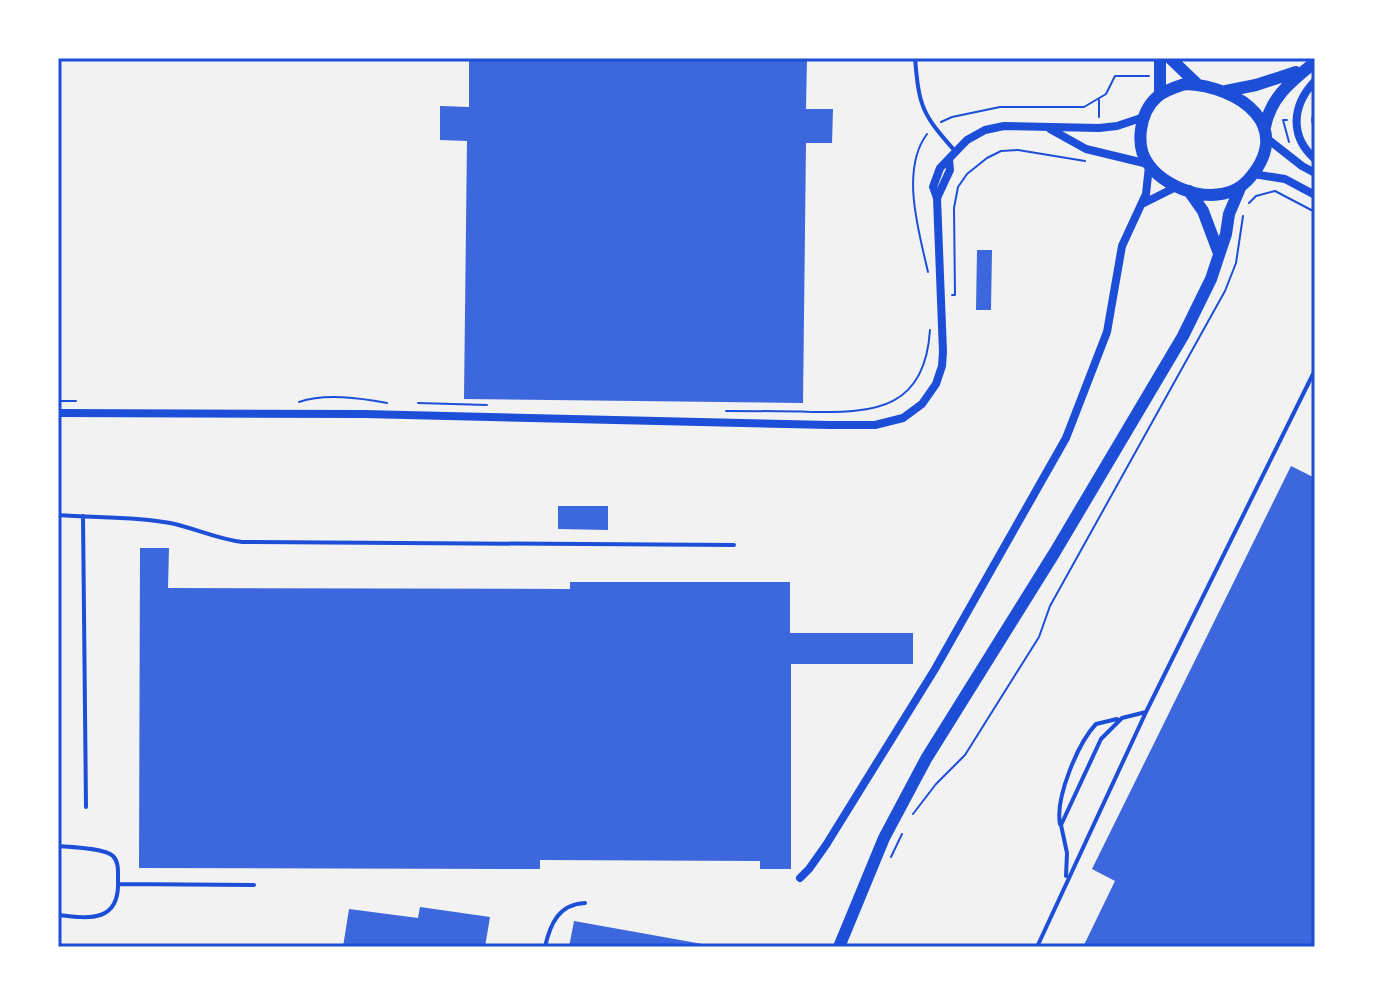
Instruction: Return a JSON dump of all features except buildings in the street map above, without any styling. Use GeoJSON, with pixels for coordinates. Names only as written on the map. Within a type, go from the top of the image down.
{"type":"FeatureCollection","features":[{"type":"Feature","properties":{"kind":"main road"},"geometry":{"type":"LineString","coordinates":[[1160,58],[1160,94],[1144,117],[1141,137],[1148,165],[1165,181],[1210,196],[1240,188]]}},
{"type":"Feature","properties":{"kind":"main road"},"geometry":{"type":"LineString","coordinates":[[1170,58],[1197,84]]}},
{"type":"Feature","properties":{"kind":"main road"},"geometry":{"type":"LineString","coordinates":[[1226,91],[1256,85],[1312,65]]}},
{"type":"Feature","properties":{"kind":"main road"},"geometry":{"type":"LineString","coordinates":[[839,947],[879,850],[913,782],[1155,386],[1200,302],[1211,279],[1240,188],[1253,174],[1262,157],[1273,102],[1312,65]]}},
{"type":"Feature","properties":{"kind":"main road"},"geometry":{"type":"LineString","coordinates":[[1160,94],[1185,84],[1226,91],[1254,110],[1265,134]]}},
{"type":"Feature","properties":{"kind":"main road"},"geometry":{"type":"LineString","coordinates":[[1183,188],[1203,211],[1218,251]]}},
{"type":"Feature","properties":{"kind":"street"},"geometry":{"type":"LineString","coordinates":[[1315,81],[1299,102],[1296,120],[1301,144],[1315,159]]}},
{"type":"Feature","properties":{"kind":"street"},"geometry":{"type":"LineString","coordinates":[[58,413],[364,414],[845,425],[889,423],[903,418],[922,404],[936,384],[942,366],[943,316],[937,198],[950,170],[949,159],[955,151],[975,134],[993,128],[1108,127],[1144,117]]}},
{"type":"Feature","properties":{"kind":"street"},"geometry":{"type":"LineString","coordinates":[[800,878],[826,845],[935,669],[1066,438],[1107,332],[1122,246],[1147,188],[1148,165],[1086,149],[1050,129]]}},
{"type":"Feature","properties":{"kind":"street"},"geometry":{"type":"LineString","coordinates":[[1265,134],[1302,166],[1315,173]]}},
{"type":"Feature","properties":{"kind":"street"},"geometry":{"type":"LineString","coordinates":[[1253,174],[1285,179],[1315,195]]}},
{"type":"Feature","properties":{"kind":"street"},"geometry":{"type":"LineString","coordinates":[[1141,205],[1183,188]]}},
{"type":"Feature","properties":{"kind":"lane"},"geometry":{"type":"LineString","coordinates":[[915,58],[920,102],[934,127],[955,151]]}},
{"type":"Feature","properties":{"kind":"lane"},"geometry":{"type":"LineString","coordinates":[[1037,947],[1146,712],[1315,370]]}},
{"type":"Feature","properties":{"kind":"lane"},"geometry":{"type":"LineString","coordinates":[[58,515],[137,518],[173,524],[209,537],[242,542],[734,545]]}},
{"type":"Feature","properties":{"kind":"lane"},"geometry":{"type":"LineString","coordinates":[[83,516],[86,807]]}},
{"type":"Feature","properties":{"kind":"lane"},"geometry":{"type":"LineString","coordinates":[[1065,882],[1067,853],[1058,815],[1060,797],[1085,741],[1096,724],[1146,712]]}},
{"type":"Feature","properties":{"kind":"lane"},"geometry":{"type":"LineString","coordinates":[[1061,831],[1101,739],[1114,722],[1122,718]]}},
{"type":"Feature","properties":{"kind":"lane"},"geometry":{"type":"LineString","coordinates":[[58,846],[105,852],[113,856],[118,865],[119,884],[118,897],[107,913],[99,917],[58,915]]}},
{"type":"Feature","properties":{"kind":"lane"},"geometry":{"type":"LineString","coordinates":[[119,884],[254,885]]}},
{"type":"Feature","properties":{"kind":"lane"},"geometry":{"type":"LineString","coordinates":[[545,947],[549,929],[557,915],[566,907],[585,903]]}},
{"type":"Feature","properties":{"kind":"path"},"geometry":{"type":"LineString","coordinates":[[929,278],[916,218],[915,162],[924,138],[934,127],[952,117],[1000,107],[1084,107],[1106,94],[1115,76],[1162,76]]}},
{"type":"Feature","properties":{"kind":"path"},"geometry":{"type":"LineString","coordinates":[[1315,105],[1312,120],[1315,134]]}},
{"type":"Feature","properties":{"kind":"path"},"geometry":{"type":"LineString","coordinates":[[955,295],[954,208],[958,187],[967,174],[1001,151],[1084,161]]}},
{"type":"Feature","properties":{"kind":"path"},"geometry":{"type":"LineString","coordinates":[[1246,207],[1256,196],[1275,191],[1315,212]]}},
{"type":"Feature","properties":{"kind":"path"},"geometry":{"type":"LineString","coordinates":[[911,816],[936,784],[965,755],[1039,637],[1050,606],[1225,291],[1236,263],[1243,212]]}},
{"type":"Feature","properties":{"kind":"path"},"geometry":{"type":"LineString","coordinates":[[725,411],[857,412],[884,406],[901,396],[922,369],[928,355],[930,329]]}},
{"type":"Feature","properties":{"kind":"path"},"geometry":{"type":"LineString","coordinates":[[313,398],[397,403]]}},
{"type":"Feature","properties":{"kind":"path"},"geometry":{"type":"LineString","coordinates":[[410,403],[499,405]]}},
{"type":"Feature","properties":{"kind":"path"},"geometry":{"type":"LineString","coordinates":[[890,861],[905,826]]}}]}
